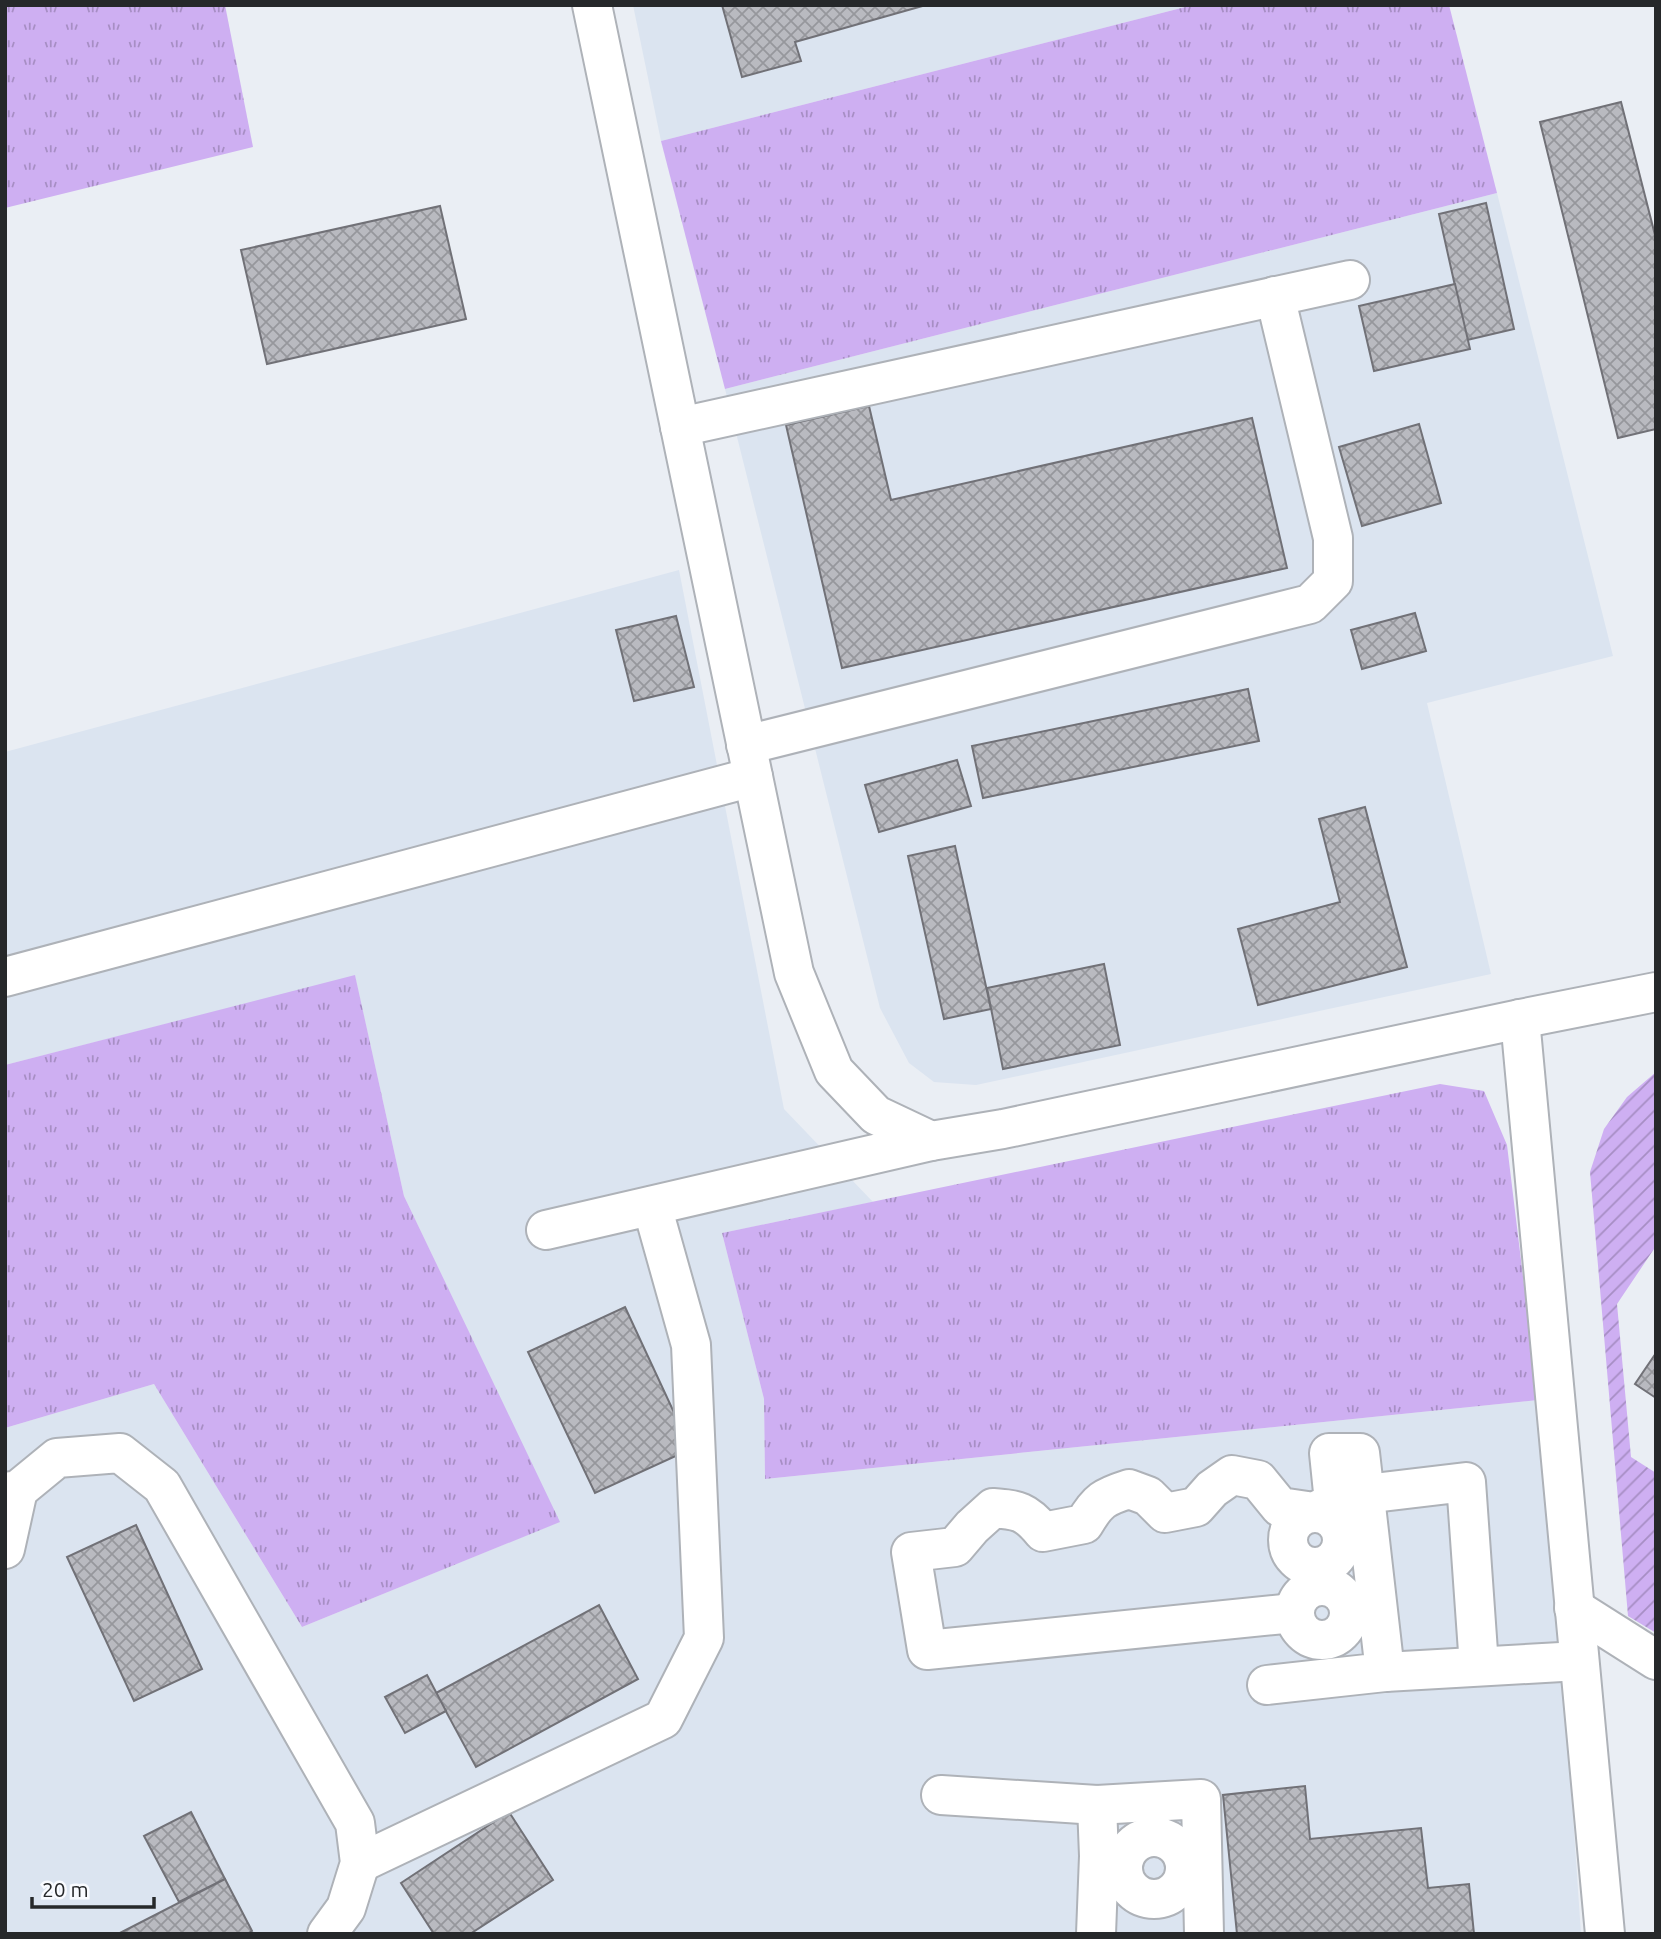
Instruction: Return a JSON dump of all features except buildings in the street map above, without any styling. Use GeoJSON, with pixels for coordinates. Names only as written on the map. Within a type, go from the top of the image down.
{"type":"FeatureCollection","features":[{"type":"Feature","properties":{"kind":"street"},"geometry":{"type":"LineString","coordinates":[[592,5],[794,973],[834,1071],[876,1115],[931,1140]]}},
{"type":"Feature","properties":{"kind":"street"},"geometry":{"type":"LineString","coordinates":[[680,427],[1350,280]]}},
{"type":"Feature","properties":{"kind":"street"},"geometry":{"type":"LineString","coordinates":[[5,977],[750,761],[1310,604],[1333,581],[1333,538],[1275,296]]}},
{"type":"Feature","properties":{"kind":"street"},"geometry":{"type":"LineString","coordinates":[[546,1230],[931,1140],[1003,1129],[1656,992]]}},
{"type":"Feature","properties":{"kind":"street"},"geometry":{"type":"LineString","coordinates":[[1520,1019],[1605,1934]]}},
{"type":"Feature","properties":{"kind":"street"},"geometry":{"type":"LineString","coordinates":[[360,1863],[663,1719],[704,1637],[691,1345],[652,1206]]}},
{"type":"Feature","properties":{"kind":"street"},"geometry":{"type":"LineString","coordinates":[[5,1549],[12,1491],[57,1458],[120,1453],[162,1486],[355,1823],[360,1863],[346,1908],[327,1934]]}},
{"type":"Feature","properties":{"kind":"street"},"geometry":{"type":"LineString","coordinates":[[1294,1613],[928,1650],[911,1552],[955,1547],[993,1508],[1015,1510],[1032,1519],[1043,1532],[1084,1524],[1093,1509],[1105,1497],[1129,1489],[1148,1496],[1165,1513],[1196,1507],[1212,1489],[1232,1475],[1258,1480],[1280,1507],[1314,1512],[1334,1502],[1329,1453],[1360,1453],[1385,1672]]}},
{"type":"Feature","properties":{"kind":"street"},"geometry":{"type":"LineString","coordinates":[[1365,1494],[1466,1482],[1479,1666]]}},
{"type":"Feature","properties":{"kind":"street"},"geometry":{"type":"LineString","coordinates":[[1574,1608],[1656,1660]]}},
{"type":"Feature","properties":{"kind":"street"},"geometry":{"type":"LineString","coordinates":[[1267,1685],[1385,1672],[1579,1661]]}},
{"type":"Feature","properties":{"kind":"street"},"geometry":{"type":"LineString","coordinates":[[941,1795],[1097,1805],[1149,1820],[1201,1800],[1204,1934]]}},
{"type":"Feature","properties":{"kind":"street"},"geometry":{"type":"LineString","coordinates":[[1096,1934],[1099,1856],[1097,1805]]}},
{"type":"Feature","properties":{"kind":"street"},"geometry":{"type":"LineString","coordinates":[[1121,1934],[1123,1919],[1129,1910],[1150,1899],[1172,1894],[1185,1869],[1178,1849],[1160,1838],[1149,1820]]}},
{"type":"Feature","properties":{"kind":"street"},"geometry":{"type":"LineString","coordinates":[[1150,1899],[1167,1905],[1175,1912],[1182,1934]]}},
{"type":"Feature","properties":{"kind":"shaded area"},"geometry":{"type":"Polygon","coordinates":[[[633,5],[1193,5],[661,141],[633,5]]]}},
{"type":"Feature","properties":{"kind":"shaded area"},"geometry":{"type":"Polygon","coordinates":[[[1497,193],[1613,656],[1427,703],[1491,974],[976,1085],[934,1082],[909,1063],[880,1008],[725,389],[1497,193]]]}},
{"type":"Feature","properties":{"kind":"shaded area"},"geometry":{"type":"Polygon","coordinates":[[[679,570],[784,1109],[873,1202],[722,1233],[764,1399],[765,1479],[1538,1400],[1556,1564],[1581,1934],[5,1934],[5,1428],[154,1384],[302,1627],[559,1522],[404,1196],[355,976],[5,1065],[5,752],[679,570]]]}},
{"type":"Feature","properties":{"kind":"green space"},"geometry":{"type":"Polygon","coordinates":[[[5,5],[225,5],[253,147],[5,208],[5,5]]]}},
{"type":"Feature","properties":{"kind":"green space"},"geometry":{"type":"Polygon","coordinates":[[[1193,5],[1449,5],[1497,193],[725,389],[661,141],[1193,5]]]}},
{"type":"Feature","properties":{"kind":"green space"},"geometry":{"type":"Polygon","coordinates":[[[355,975],[404,1196],[560,1522],[302,1627],[154,1384],[5,1428],[5,1065],[355,975]]]}},
{"type":"Feature","properties":{"kind":"green space"},"geometry":{"type":"Polygon","coordinates":[[[1656,1072],[1656,1246],[1617,1304],[1631,1457],[1656,1473],[1656,1633],[1628,1616],[1590,1172],[1604,1129],[1627,1097],[1656,1072]]]}},
{"type":"Feature","properties":{"kind":"green space"},"geometry":{"type":"Polygon","coordinates":[[[1440,1084],[1484,1091],[1507,1145],[1538,1400],[765,1479],[764,1399],[722,1233],[1440,1084]]]}}]}
